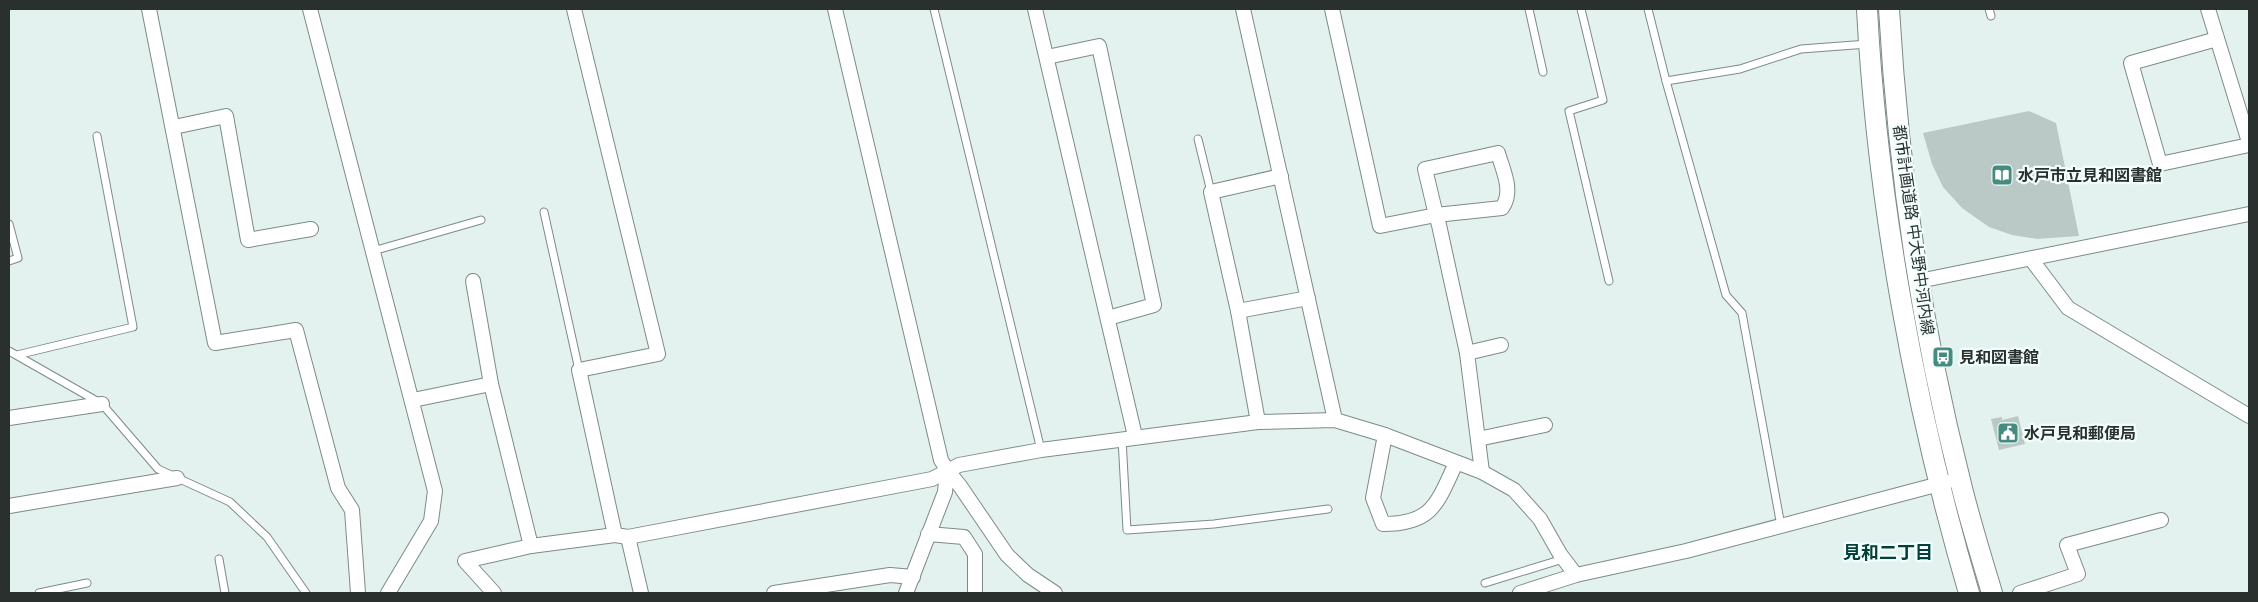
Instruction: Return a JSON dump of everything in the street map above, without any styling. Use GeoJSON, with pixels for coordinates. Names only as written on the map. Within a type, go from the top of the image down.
{"type":"FeatureCollection","features":[{"type":"Feature","properties":{"kind":"street"},"geometry":{"type":"LineString","coordinates":[[148,9],[174,127],[215,343],[296,330],[338,488],[352,510],[358,593]]}},
{"type":"Feature","properties":{"kind":"street"},"geometry":{"type":"LineString","coordinates":[[310,9],[413,400],[435,491],[434,506],[426,530],[388,593]]}},
{"type":"Feature","properties":{"kind":"street"},"geometry":{"type":"LineString","coordinates":[[574,9],[658,354],[579,370],[622,536],[641,593]]}},
{"type":"Feature","properties":{"kind":"street"},"geometry":{"type":"LineString","coordinates":[[835,9],[941,460],[1007,555],[1028,575],[1055,593]]}},
{"type":"Feature","properties":{"kind":"street"},"geometry":{"type":"LineString","coordinates":[[1036,9],[1108,318],[1129,437]]}},
{"type":"Feature","properties":{"kind":"street"},"geometry":{"type":"LineString","coordinates":[[1242,9],[1335,420]]}},
{"type":"Feature","properties":{"kind":"street"},"geometry":{"type":"LineString","coordinates":[[1332,9],[1380,226],[1436,215],[1502,208],[1507,200],[1508,189],[1498,153],[1425,170],[1436,215],[1467,353],[1482,472]]}},
{"type":"Feature","properties":{"kind":"street","name":"都市計画道路 中大野中河内線"},"geometry":{"type":"LineString","coordinates":[[1867,9],[1869,44],[1889,224],[1912,357],[1939,484],[1969,593]]}},
{"type":"Feature","properties":{"kind":"street","name":"都市計画道路 中大野中河内線"},"geometry":{"type":"LineString","coordinates":[[1889,9],[1900,135],[1919,282],[1960,480],[1992,593]]}},
{"type":"Feature","properties":{"kind":"street"},"geometry":{"type":"LineString","coordinates":[[2208,9],[2249,144],[2160,164],[2131,63],[2217,39]]}},
{"type":"Feature","properties":{"kind":"street"},"geometry":{"type":"LineString","coordinates":[[1047,57],[1099,46],[1154,305],[1108,318]]}},
{"type":"Feature","properties":{"kind":"street"},"geometry":{"type":"LineString","coordinates":[[174,127],[226,116],[248,240],[311,229]]}},
{"type":"Feature","properties":{"kind":"street"},"geometry":{"type":"LineString","coordinates":[[1258,422],[1238,311],[1211,192],[1281,176]]}},
{"type":"Feature","properties":{"kind":"street"},"geometry":{"type":"LineString","coordinates":[[1919,282],[2249,214]]}},
{"type":"Feature","properties":{"kind":"street"},"geometry":{"type":"LineString","coordinates":[[2032,259],[2068,308],[2249,416]]}},
{"type":"Feature","properties":{"kind":"street"},"geometry":{"type":"LineString","coordinates":[[473,281],[491,384],[531,546]]}},
{"type":"Feature","properties":{"kind":"street"},"geometry":{"type":"LineString","coordinates":[[1238,311],[1308,298]]}},
{"type":"Feature","properties":{"kind":"street"},"geometry":{"type":"LineString","coordinates":[[1467,353],[1502,345]]}},
{"type":"Feature","properties":{"kind":"street"},"geometry":{"type":"LineString","coordinates":[[413,400],[491,384]]}},
{"type":"Feature","properties":{"kind":"street"},"geometry":{"type":"LineString","coordinates":[[9,418],[102,404]]}},
{"type":"Feature","properties":{"kind":"street"},"geometry":{"type":"LineString","coordinates":[[494,593],[465,561],[531,546],[622,536],[932,479],[958,465],[1041,450],[1129,437],[1258,422],[1335,420],[1385,435],[1482,472],[1514,490],[1540,519],[1563,559],[1576,575]]}},
{"type":"Feature","properties":{"kind":"street"},"geometry":{"type":"LineString","coordinates":[[1478,439],[1545,425]]}},
{"type":"Feature","properties":{"kind":"street"},"geometry":{"type":"LineString","coordinates":[[1385,435],[1373,498],[1383,524],[1403,524],[1427,514],[1439,500],[1456,463]]}},
{"type":"Feature","properties":{"kind":"street"},"geometry":{"type":"LineString","coordinates":[[906,593],[945,492],[947,470]]}},
{"type":"Feature","properties":{"kind":"street"},"geometry":{"type":"LineString","coordinates":[[9,506],[176,478]]}},
{"type":"Feature","properties":{"kind":"street"},"geometry":{"type":"LineString","coordinates":[[1520,593],[1576,575],[1686,551],[1960,480]]}},
{"type":"Feature","properties":{"kind":"street"},"geometry":{"type":"LineString","coordinates":[[2020,593],[2078,574],[2067,545],[2161,520]]}},
{"type":"Feature","properties":{"kind":"street"},"geometry":{"type":"LineString","coordinates":[[928,534],[964,537],[976,554],[975,593]]}},
{"type":"Feature","properties":{"kind":"street"},"geometry":{"type":"LineString","coordinates":[[774,593],[890,575],[913,577]]}},
{"type":"Feature","properties":{"kind":"lane"},"geometry":{"type":"LineString","coordinates":[[934,9],[1041,450]]}},
{"type":"Feature","properties":{"kind":"lane"},"geometry":{"type":"LineString","coordinates":[[1529,9],[1543,72]]}},
{"type":"Feature","properties":{"kind":"lane"},"geometry":{"type":"LineString","coordinates":[[1581,9],[1603,100],[1568,111],[1610,282]]}},
{"type":"Feature","properties":{"kind":"lane"},"geometry":{"type":"LineString","coordinates":[[1648,9],[1666,81],[1726,295],[1742,313],[1781,526]]}},
{"type":"Feature","properties":{"kind":"lane"},"geometry":{"type":"LineString","coordinates":[[1666,81],[1740,69],[1801,49],[1869,44]]}},
{"type":"Feature","properties":{"kind":"lane"},"geometry":{"type":"LineString","coordinates":[[17,355],[134,327],[97,136]]}},
{"type":"Feature","properties":{"kind":"lane"},"geometry":{"type":"LineString","coordinates":[[1198,139],[1211,192]]}},
{"type":"Feature","properties":{"kind":"lane"},"geometry":{"type":"LineString","coordinates":[[544,212],[579,370]]}},
{"type":"Feature","properties":{"kind":"lane"},"geometry":{"type":"LineString","coordinates":[[373,251],[481,220]]}},
{"type":"Feature","properties":{"kind":"lane"},"geometry":{"type":"LineString","coordinates":[[9,224],[18,258],[9,261]]}},
{"type":"Feature","properties":{"kind":"lane"},"geometry":{"type":"LineString","coordinates":[[9,351],[102,404],[158,469],[230,502],[267,537],[306,593]]}},
{"type":"Feature","properties":{"kind":"lane"},"geometry":{"type":"LineString","coordinates":[[1129,437],[1127,530],[1214,524],[1328,509]]}},
{"type":"Feature","properties":{"kind":"lane"},"geometry":{"type":"LineString","coordinates":[[219,559],[226,593]]}},
{"type":"Feature","properties":{"kind":"lane"},"geometry":{"type":"LineString","coordinates":[[1485,583],[1563,559]]}},
{"type":"Feature","properties":{"kind":"lane"},"geometry":{"type":"LineString","coordinates":[[39,593],[87,583]]}},
{"type":"Feature","properties":{"kind":"building","name":"水戸市立見和図書館"},"geometry":{"type":"Polygon","coordinates":[[[2029,111],[2056,123],[2079,236],[2037,239],[2012,235],[1989,227],[1962,208],[1943,187],[1932,164],[1923,133],[2029,111]]]}},
{"type":"Feature","properties":{"kind":"building"},"geometry":{"type":"Polygon","coordinates":[[[2018,416],[2025,444],[1999,450],[1991,419],[2002,417],[2002,420],[2018,416]]]}},
{"type":"Feature","properties":{"kind":"place","name":"水戸市立見和図書館"},"geometry":{"type":"Point","coordinates":[2002,175]}},
{"type":"Feature","properties":{"kind":"place","name":"見和図書館"},"geometry":{"type":"Point","coordinates":[1943,357]}},
{"type":"Feature","properties":{"kind":"place","name":"水戸見和郵便局"},"geometry":{"type":"Point","coordinates":[2008,433]}},
{"type":"Feature","properties":{"kind":"district","name":"見和二丁目"},"geometry":{"type":"Point","coordinates":[1888,553]}}]}
